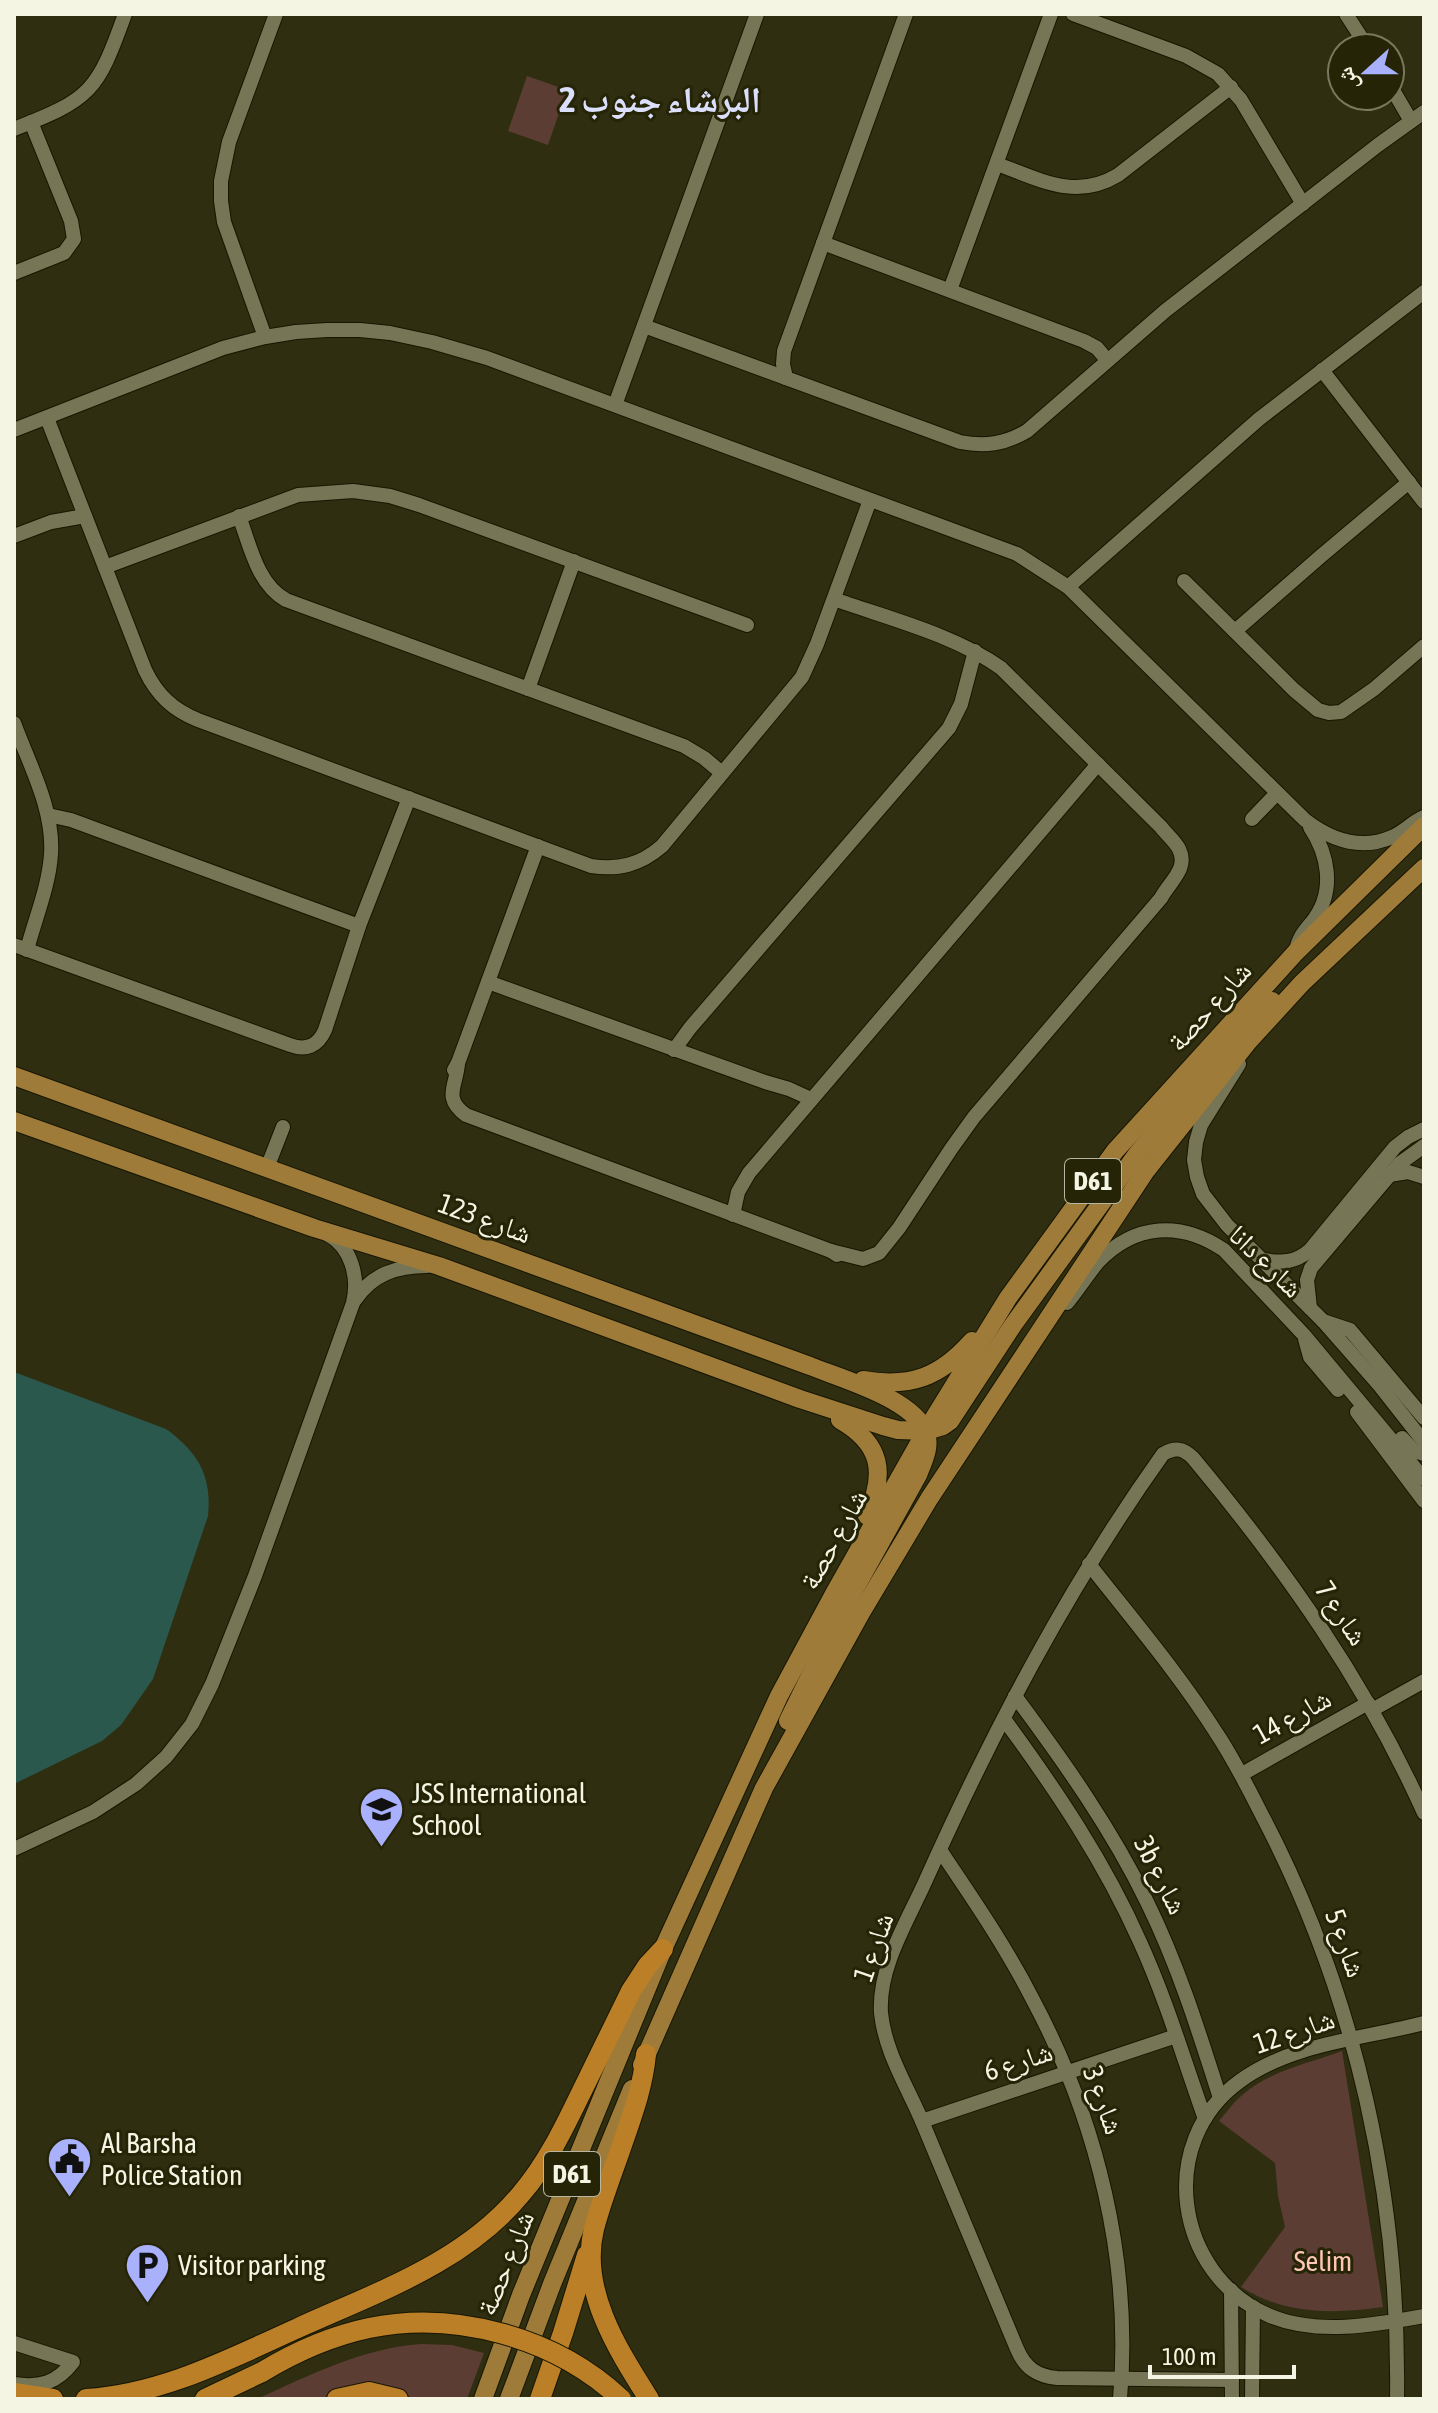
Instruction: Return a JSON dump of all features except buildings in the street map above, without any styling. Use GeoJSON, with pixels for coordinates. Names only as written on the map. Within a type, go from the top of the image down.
{"type":"FeatureCollection","features":[{"type":"Feature","properties":{"kind":"highway"},"geometry":{"type":"LineString","coordinates":[[86,2399],[143,2391],[184,2378],[402,2281],[440,2262],[475,2239],[506,2211],[544,2162],[631,1991],[663,1949]]}},
{"type":"Feature","properties":{"kind":"highway"},"geometry":{"type":"LineString","coordinates":[[540,2399],[637,2104],[646,2054]]}},
{"type":"Feature","properties":{"kind":"highway"},"geometry":{"type":"LineString","coordinates":[[594,2231],[592,2260],[597,2297],[611,2336],[649,2399]]}},
{"type":"Feature","properties":{"kind":"highway"},"geometry":{"type":"LineString","coordinates":[[205,2399],[311,2346],[370,2328],[431,2323],[486,2330],[531,2343],[575,2366],[621,2399]]}},
{"type":"Feature","properties":{"kind":"highway"},"geometry":{"type":"LineString","coordinates":[[337,2399],[369,2392],[398,2399]]}},
{"type":"Feature","properties":{"kind":"highway"},"geometry":{"type":"LineString","coordinates":[[14,2393],[53,2399]]}},
{"type":"Feature","properties":{"kind":"main road","name":"شارع حصة"},"geometry":{"type":"LineString","coordinates":[[483,2399],[521,2295],[663,1949],[779,1696],[926,1431],[1008,1298],[1115,1151],[1296,952],[1424,826]]}},
{"type":"Feature","properties":{"kind":"main road","name":"شارع حصة"},"geometry":{"type":"LineString","coordinates":[[509,2399],[552,2284],[646,2054],[764,1788],[861,1613],[922,1512],[1145,1172],[1248,1042],[1302,983],[1424,868]]}},
{"type":"Feature","properties":{"kind":"main road"},"geometry":{"type":"LineString","coordinates":[[14,1121],[314,1228],[439,1266],[800,1399],[898,1430],[926,1431],[950,1421],[1013,1325],[1137,1154],[1207,1070],[1260,1011],[1302,983]]}},
{"type":"Feature","properties":{"kind":"main road","name":"شارع 123"},"geometry":{"type":"LineString","coordinates":[[14,1076],[810,1366],[894,1401],[904,1407],[926,1431]]}},
{"type":"Feature","properties":{"kind":"main road"},"geometry":{"type":"LineString","coordinates":[[810,1366],[886,1383],[910,1382],[933,1374],[953,1361],[1008,1298]]}},
{"type":"Feature","properties":{"kind":"main road"},"geometry":{"type":"LineString","coordinates":[[800,1399],[857,1430],[870,1445],[879,1472],[872,1504],[835,1592]]}},
{"type":"Feature","properties":{"kind":"main road"},"geometry":{"type":"LineString","coordinates":[[764,1788],[777,1745],[837,1621],[918,1475],[927,1451],[926,1431]]}},
{"type":"Feature","properties":{"kind":"street"},"geometry":{"type":"LineString","coordinates":[[14,129],[63,109],[87,92],[104,68],[125,14]]}},
{"type":"Feature","properties":{"kind":"street"},"geometry":{"type":"LineString","coordinates":[[265,337],[224,222],[221,181],[229,142],[276,14]]}},
{"type":"Feature","properties":{"kind":"street"},"geometry":{"type":"LineString","coordinates":[[615,405],[757,14]]}},
{"type":"Feature","properties":{"kind":"street"},"geometry":{"type":"LineString","coordinates":[[786,378],[784,351],[906,14]]}},
{"type":"Feature","properties":{"kind":"street"},"geometry":{"type":"LineString","coordinates":[[950,290],[1051,14]]}},
{"type":"Feature","properties":{"kind":"street"},"geometry":{"type":"LineString","coordinates":[[1073,14],[1186,56],[1218,74],[1231,87],[1303,204]]}},
{"type":"Feature","properties":{"kind":"street"},"geometry":{"type":"LineString","coordinates":[[1346,14],[1358,32]]}},
{"type":"Feature","properties":{"kind":"street"},"geometry":{"type":"LineString","coordinates":[[997,164],[1063,187],[1083,188],[1101,184],[1118,175],[1231,87]]}},
{"type":"Feature","properties":{"kind":"street"},"geometry":{"type":"LineString","coordinates":[[1406,112],[1411,121]]}},
{"type":"Feature","properties":{"kind":"street"},"geometry":{"type":"LineString","coordinates":[[644,326],[960,442],[1002,443],[1027,431],[1155,319],[1424,112]]}},
{"type":"Feature","properties":{"kind":"street"},"geometry":{"type":"LineString","coordinates":[[14,273],[64,253],[74,239],[71,221],[31,122]]}},
{"type":"Feature","properties":{"kind":"street"},"geometry":{"type":"LineString","coordinates":[[823,243],[1084,341],[1097,348],[1107,360]]}},
{"type":"Feature","properties":{"kind":"street"},"geometry":{"type":"LineString","coordinates":[[1068,587],[1228,445],[1424,292]]}},
{"type":"Feature","properties":{"kind":"street"},"geometry":{"type":"LineString","coordinates":[[14,430],[223,348],[265,337],[296,332],[360,330],[404,336],[476,354],[1017,554],[1068,587],[1277,793],[1326,836],[1367,844],[1393,837],[1424,817]]}},
{"type":"Feature","properties":{"kind":"street"},"geometry":{"type":"LineString","coordinates":[[765,370],[784,351]]}},
{"type":"Feature","properties":{"kind":"street"},"geometry":{"type":"LineString","coordinates":[[1322,370],[1424,502]]}},
{"type":"Feature","properties":{"kind":"street"},"geometry":{"type":"LineString","coordinates":[[47,418],[145,670],[152,684],[172,706],[198,720],[591,866],[622,867],[636,863],[662,846],[791,693],[810,661],[870,500]]}},
{"type":"Feature","properties":{"kind":"street"},"geometry":{"type":"LineString","coordinates":[[1235,631],[1409,482]]}},
{"type":"Feature","properties":{"kind":"street"},"geometry":{"type":"LineString","coordinates":[[105,567],[298,495],[335,491],[371,492],[419,505],[747,625]]}},
{"type":"Feature","properties":{"kind":"street"},"geometry":{"type":"LineString","coordinates":[[14,536],[82,509]]}},
{"type":"Feature","properties":{"kind":"street"},"geometry":{"type":"LineString","coordinates":[[239,516],[264,581],[277,596],[684,746],[726,768]]}},
{"type":"Feature","properties":{"kind":"street"},"geometry":{"type":"LineString","coordinates":[[528,689],[574,561]]}},
{"type":"Feature","properties":{"kind":"street"},"geometry":{"type":"LineString","coordinates":[[1184,581],[1294,690],[1297,697],[1325,721],[1334,722],[1347,717],[1424,646]]}},
{"type":"Feature","properties":{"kind":"street"},"geometry":{"type":"LineString","coordinates":[[538,846],[458,1063],[452,1092],[455,1105],[462,1112],[487,1124],[863,1264],[875,1263],[883,1256],[974,1117],[1185,874],[1190,860],[1184,846],[1161,827],[1013,679],[982,655],[834,599]]}},
{"type":"Feature","properties":{"kind":"street"},"geometry":{"type":"LineString","coordinates":[[674,1050],[940,739],[955,716],[982,655]]}},
{"type":"Feature","properties":{"kind":"street"},"geometry":{"type":"LineString","coordinates":[[14,723],[48,820],[51,847],[48,871],[20,948],[290,1045],[307,1048],[321,1038],[359,926],[409,798]]}},
{"type":"Feature","properties":{"kind":"street"},"geometry":{"type":"LineString","coordinates":[[717,1209],[1098,764]]}},
{"type":"Feature","properties":{"kind":"street"},"geometry":{"type":"LineString","coordinates":[[1252,819],[1277,793]]}},
{"type":"Feature","properties":{"kind":"street"},"geometry":{"type":"LineString","coordinates":[[48,820],[66,818],[359,926]]}},
{"type":"Feature","properties":{"kind":"street"},"geometry":{"type":"LineString","coordinates":[[1296,952],[1302,933],[1321,907],[1327,883],[1326,860],[1305,820]]}},
{"type":"Feature","properties":{"kind":"street"},"geometry":{"type":"LineString","coordinates":[[488,982],[789,1089],[807,1104]]}},
{"type":"Feature","properties":{"kind":"street"},"geometry":{"type":"LineString","coordinates":[[689,1055],[697,1028],[708,1010]]}},
{"type":"Feature","properties":{"kind":"street","name":"شارع دانا"},"geometry":{"type":"LineString","coordinates":[[1248,1042],[1238,1066],[1201,1125],[1194,1160],[1203,1194],[1213,1209],[1323,1321],[1424,1442]]}},
{"type":"Feature","properties":{"kind":"street"},"geometry":{"type":"LineString","coordinates":[[267,1168],[283,1127]]}},
{"type":"Feature","properties":{"kind":"street","name":"شارع دانا"},"geometry":{"type":"LineString","coordinates":[[1310,1308],[1307,1280],[1311,1268],[1395,1147],[1424,1129]]}},
{"type":"Feature","properties":{"kind":"street"},"geometry":{"type":"LineString","coordinates":[[1389,1175],[1408,1172],[1424,1174],[1424,1148]]}},
{"type":"Feature","properties":{"kind":"street","name":"شارع دانا"},"geometry":{"type":"LineString","coordinates":[[1263,1260],[1278,1263],[1301,1258],[1411,1153],[1424,1148]]}},
{"type":"Feature","properties":{"kind":"street"},"geometry":{"type":"LineString","coordinates":[[733,1215],[738,1192],[749,1173]]}},
{"type":"Feature","properties":{"kind":"street"},"geometry":{"type":"LineString","coordinates":[[14,1849],[93,1812],[126,1792],[166,1757],[192,1724],[212,1684],[255,1576],[353,1303],[356,1283],[351,1262],[333,1237],[314,1228]]}},
{"type":"Feature","properties":{"kind":"street","name":"شارع دانا"},"geometry":{"type":"LineString","coordinates":[[1041,1328],[1071,1298],[1108,1252],[1123,1241],[1159,1230],[1177,1230],[1202,1237],[1224,1250],[1304,1335],[1424,1479]]}},
{"type":"Feature","properties":{"kind":"street"},"geometry":{"type":"LineString","coordinates":[[353,1303],[364,1288],[389,1271],[439,1266]]}},
{"type":"Feature","properties":{"kind":"street"},"geometry":{"type":"LineString","coordinates":[[1323,1321],[1350,1330],[1424,1418]]}},
{"type":"Feature","properties":{"kind":"street"},"geometry":{"type":"LineString","coordinates":[[1304,1335],[1310,1357],[1359,1414],[1424,1501]]}},
{"type":"Feature","properties":{"kind":"street"},"geometry":{"type":"LineString","coordinates":[[1355,1395],[1373,1405],[1414,1451],[1424,1454]]}},
{"type":"Feature","properties":{"kind":"street","name":"شارع 1"},"geometry":{"type":"LineString","coordinates":[[1193,1458],[1179,1449],[1170,1449],[1163,1454],[1089,1564],[1015,1696],[940,1850],[892,1956],[881,1999],[887,2043],[1021,2359],[1028,2367],[1046,2377],[1232,2380]]}},
{"type":"Feature","properties":{"kind":"street","name":"شارع 7"},"geometry":{"type":"LineString","coordinates":[[1193,1458],[1241,1516],[1329,1638],[1370,1706],[1424,1813]]}},
{"type":"Feature","properties":{"kind":"street","name":"شارع 5"},"geometry":{"type":"LineString","coordinates":[[1089,1564],[1193,1698],[1242,1774],[1277,1845],[1329,1968],[1363,2084],[1382,2178],[1392,2249],[1397,2399]]}},
{"type":"Feature","properties":{"kind":"street","name":"شارع 14"},"geometry":{"type":"LineString","coordinates":[[1242,1774],[1424,1681]]}},
{"type":"Feature","properties":{"kind":"street","name":"3b شارع"},"geometry":{"type":"LineString","coordinates":[[1015,1696],[1087,1796],[1147,1902],[1187,1996],[1220,2098]]}},
{"type":"Feature","properties":{"kind":"street","name":"3b شارع"},"geometry":{"type":"LineString","coordinates":[[1004,1719],[1053,1785],[1098,1858],[1140,1943],[1205,2119]]}},
{"type":"Feature","properties":{"kind":"street","name":"شارع 3"},"geometry":{"type":"LineString","coordinates":[[940,1850],[1013,1962],[1054,2041],[1095,2152],[1109,2213],[1120,2289],[1120,2399]]}},
{"type":"Feature","properties":{"kind":"street","name":"شارع 12"},"geometry":{"type":"LineString","coordinates":[[1424,2023],[1351,2038],[1279,2059],[1257,2069],[1220,2098],[1205,2119],[1189,2158],[1186,2178],[1186,2201],[1195,2240],[1204,2258],[1231,2290],[1253,2307],[1305,2325],[1344,2326],[1424,2316]]}},
{"type":"Feature","properties":{"kind":"street","name":"شارع 6"},"geometry":{"type":"LineString","coordinates":[[922,2121],[1176,2036]]}},
{"type":"Feature","properties":{"kind":"street"},"geometry":{"type":"LineString","coordinates":[[1231,2290],[1232,2399]]}},
{"type":"Feature","properties":{"kind":"street"},"geometry":{"type":"LineString","coordinates":[[1252,2399],[1253,2307]]}},
{"type":"Feature","properties":{"kind":"street"},"geometry":{"type":"LineString","coordinates":[[14,2343],[73,2362],[63,2375],[49,2383],[29,2386],[14,2384]]}},
{"type":"Feature","properties":{"kind":"green space"},"geometry":{"type":"Polygon","coordinates":[[[527,76],[567,90],[548,145],[508,131],[527,76]]]}},
{"type":"Feature","properties":{"kind":"green space","name":"Selim"},"geometry":{"type":"Polygon","coordinates":[[[1342,2051],[1383,2307],[1345,2311],[1309,2310],[1275,2303],[1241,2287],[1285,2227],[1275,2163],[1219,2121],[1240,2097],[1263,2081],[1342,2051]]]}},
{"type":"Feature","properties":{"kind":"green space"},"geometry":{"type":"Polygon","coordinates":[[[421,2344],[452,2345],[484,2353],[467,2399],[413,2399],[405,2394],[334,2392],[323,2399],[257,2399],[358,2357],[421,2344]]]}},
{"type":"Feature","properties":{"kind":"water"},"geometry":{"type":"Polygon","coordinates":[[[14,1372],[166,1429],[187,1447],[200,1466],[209,1502],[208,1516],[153,1679],[121,1725],[102,1741],[14,1784],[14,1372]]]}},
{"type":"Feature","properties":{"kind":"place","name":"JSS International School"},"geometry":{"type":"Point","coordinates":[381,1848]}},
{"type":"Feature","properties":{"kind":"place","name":"Al Barsha Police Station"},"geometry":{"type":"Point","coordinates":[70,2198]}},
{"type":"Feature","properties":{"kind":"place","name":"Visitor parking"},"geometry":{"type":"Point","coordinates":[147,2304]}},
{"type":"Feature","properties":{"kind":"district","name":"البرشاء جنوب 2"},"geometry":{"type":"Point","coordinates":[660,99]}}]}
